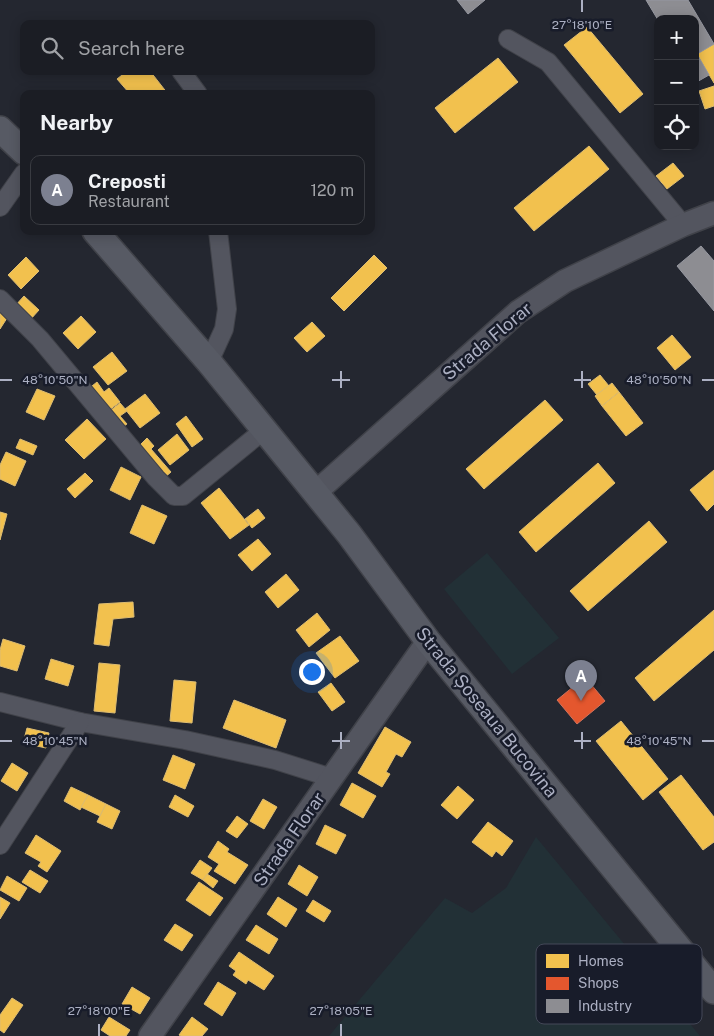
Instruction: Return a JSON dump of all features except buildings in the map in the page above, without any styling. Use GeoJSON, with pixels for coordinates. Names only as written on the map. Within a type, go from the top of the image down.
{"type":"FeatureCollection","features":[{"type":"Feature","properties":{"kind":"main road"},"geometry":{"type":"LineString","coordinates":[[0,129],[20,148]]}},
{"type":"Feature","properties":{"kind":"main road","name":"Strada Șoseaua Bucovina"},"geometry":{"type":"LineString","coordinates":[[98,235],[209,362],[349,534],[428,640],[676,944]]}},
{"type":"Feature","properties":{"kind":"main road","name":"Strada Șoseaua Bucovina"},"geometry":{"type":"LineString","coordinates":[[702,976],[714,991]]}},
{"type":"Feature","properties":{"kind":"street"},"geometry":{"type":"LineString","coordinates":[[508,39],[548,62],[683,225]]}},
{"type":"Feature","properties":{"kind":"street"},"geometry":{"type":"LineString","coordinates":[[184,75],[195,90]]}},
{"type":"Feature","properties":{"kind":"street"},"geometry":{"type":"LineString","coordinates":[[0,207],[20,179]]}},
{"type":"Feature","properties":{"kind":"street","name":"Strada Florar"},"geometry":{"type":"LineString","coordinates":[[315,493],[518,312],[565,281],[683,225],[714,213]]}},
{"type":"Feature","properties":{"kind":"street"},"geometry":{"type":"LineString","coordinates":[[209,362],[224,329],[227,309],[218,235]]}},
{"type":"Feature","properties":{"kind":"street"},"geometry":{"type":"LineString","coordinates":[[0,299],[40,339],[156,478],[174,496],[183,496],[264,430]]}},
{"type":"Feature","properties":{"kind":"street","name":"Strada Florar"},"geometry":{"type":"LineString","coordinates":[[150,1036],[428,640]]}},
{"type":"Feature","properties":{"kind":"street"},"geometry":{"type":"LineString","coordinates":[[0,702],[80,722],[185,740],[275,760],[332,778]]}},
{"type":"Feature","properties":{"kind":"street"},"geometry":{"type":"LineString","coordinates":[[0,845],[80,722]]}},
{"type":"Feature","properties":{"kind":"shaded area"},"geometry":{"type":"Polygon","coordinates":[[[487,553],[559,638],[512,674],[444,589],[487,553]]]}},
{"type":"Feature","properties":{"kind":"shaded area"},"geometry":{"type":"Polygon","coordinates":[[[536,837],[624,944],[536,944],[536,1024],[690,1024],[700,1036],[329,1036],[445,898],[472,913],[506,888],[536,837]]]}},
{"type":"Feature","properties":{"kind":"place","name":"Creposti"},"geometry":{"type":"Point","coordinates":[581,701]}}]}
